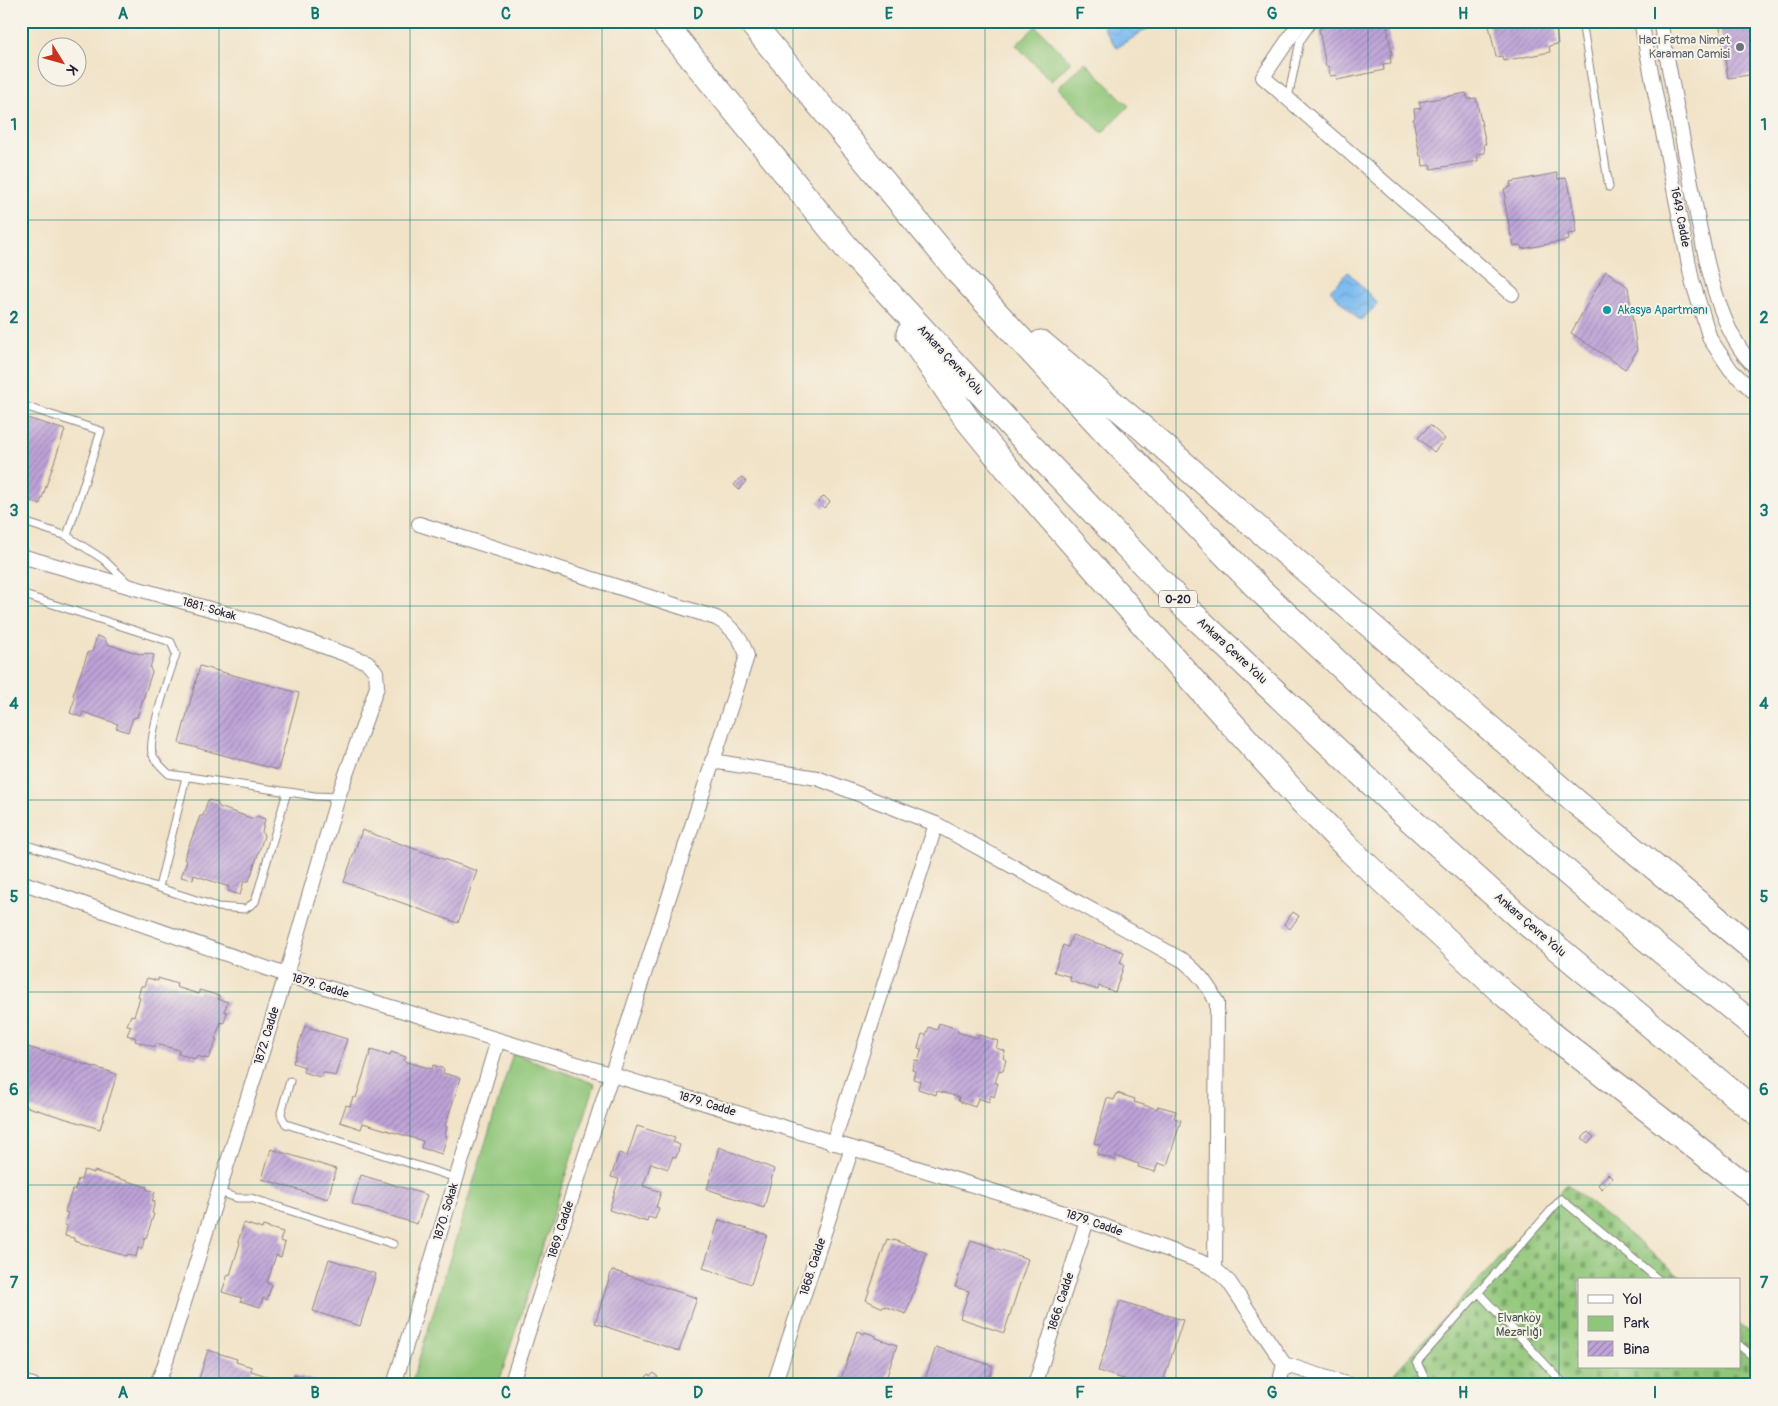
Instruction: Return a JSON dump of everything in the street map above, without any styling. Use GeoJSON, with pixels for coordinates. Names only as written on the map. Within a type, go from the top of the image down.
{"type":"FeatureCollection","features":[{"type":"Feature","properties":{"kind":"highway","name":"Ankara Çevre Yolu"},"geometry":{"type":"LineString","coordinates":[[662,21],[846,246],[1017,432],[1186,608],[1403,813],[1517,915],[1757,1113]]}},
{"type":"Feature","properties":{"kind":"highway"},"geometry":{"type":"LineString","coordinates":[[750,21],[960,274],[1115,441],[1260,590],[1440,760],[1528,839],[1617,915],[1757,1028]]}},
{"type":"Feature","properties":{"kind":"highway"},"geometry":{"type":"LineString","coordinates":[[846,246],[967,419],[1007,468],[1194,682],[1297,796],[1358,858],[1503,993],[1599,1074],[1757,1195]]}},
{"type":"Feature","properties":{"kind":"highway"},"geometry":{"type":"LineString","coordinates":[[960,274],[1146,431],[1576,802],[1757,952]]}},
{"type":"Feature","properties":{"kind":"street"},"geometry":{"type":"LineString","coordinates":[[1301,21],[1263,77],[1512,294]]}},
{"type":"Feature","properties":{"kind":"street","name":"1649. Cadde"},"geometry":{"type":"LineString","coordinates":[[1641,21],[1692,280],[1710,339],[1732,370],[1757,395]]}},
{"type":"Feature","properties":{"kind":"street","name":"1649. Cadde"},"geometry":{"type":"LineString","coordinates":[[1660,21],[1709,271],[1727,326],[1739,348],[1757,368]]}},
{"type":"Feature","properties":{"kind":"street","name":"1869. Cadde"},"geometry":{"type":"LineString","coordinates":[[419,524],[716,618],[725,623],[739,636],[747,656],[510,1385]]}},
{"type":"Feature","properties":{"kind":"street","name":"1881. Sokak"},"geometry":{"type":"LineString","coordinates":[[21,556],[256,622],[367,662],[376,672],[377,687]]}},
{"type":"Feature","properties":{"kind":"street","name":"1872. Cadde"},"geometry":{"type":"LineString","coordinates":[[156,1385],[163,1370],[286,976],[338,797],[377,687]]}},
{"type":"Feature","properties":{"kind":"street"},"geometry":{"type":"LineString","coordinates":[[712,761],[817,778],[936,824],[1184,961],[1199,974],[1206,982],[1216,1003],[1215,1269]]}},
{"type":"Feature","properties":{"kind":"street"},"geometry":{"type":"LineString","coordinates":[[833,1143],[936,824]]}},
{"type":"Feature","properties":{"kind":"street","name":"1879. Cadde"},"geometry":{"type":"LineString","coordinates":[[21,882],[286,976],[1087,1220],[1199,1261],[1215,1269],[1229,1282],[1284,1364]]}},
{"type":"Feature","properties":{"kind":"street","name":"1870. Sokak"},"geometry":{"type":"LineString","coordinates":[[394,1385],[498,1040]]}},
{"type":"Feature","properties":{"kind":"street","name":"1868. Cadde"},"geometry":{"type":"LineString","coordinates":[[774,1385],[852,1148]]}},
{"type":"Feature","properties":{"kind":"street","name":"1866. Cadde"},"geometry":{"type":"LineString","coordinates":[[1035,1385],[1087,1220]]}},
{"type":"Feature","properties":{"kind":"street"},"geometry":{"type":"LineString","coordinates":[[1278,1385],[1284,1364],[1350,1385]]}},
{"type":"Feature","properties":{"kind":"street"},"geometry":{"type":"LineString","coordinates":[[21,1382],[33,1385]]}},
{"type":"Feature","properties":{"kind":"lane"},"geometry":{"type":"LineString","coordinates":[[1288,98],[1300,41],[1314,21]]}},
{"type":"Feature","properties":{"kind":"lane"},"geometry":{"type":"LineString","coordinates":[[1582,21],[1609,187]]}},
{"type":"Feature","properties":{"kind":"lane"},"geometry":{"type":"LineString","coordinates":[[21,404],[101,431],[68,536]]}},
{"type":"Feature","properties":{"kind":"lane"},"geometry":{"type":"LineString","coordinates":[[21,521],[68,536],[103,559],[134,588]]}},
{"type":"Feature","properties":{"kind":"lane"},"geometry":{"type":"LineString","coordinates":[[21,594],[171,642],[176,654],[167,679],[152,752],[159,765],[169,774],[315,796],[338,797]]}},
{"type":"Feature","properties":{"kind":"lane"},"geometry":{"type":"LineString","coordinates":[[159,887],[186,777]]}},
{"type":"Feature","properties":{"kind":"lane"},"geometry":{"type":"LineString","coordinates":[[21,843],[218,907],[244,909],[255,902],[287,792]]}},
{"type":"Feature","properties":{"kind":"lane"},"geometry":{"type":"LineString","coordinates":[[290,1081],[281,1112],[283,1121],[286,1124],[456,1178]]}},
{"type":"Feature","properties":{"kind":"lane"},"geometry":{"type":"LineString","coordinates":[[218,1192],[237,1198],[251,1198],[392,1244]]}},
{"type":"Feature","properties":{"kind":"lane"},"geometry":{"type":"LineString","coordinates":[[1428,1385],[1417,1362],[1561,1199],[1657,1278]]}},
{"type":"Feature","properties":{"kind":"lane"},"geometry":{"type":"LineString","coordinates":[[1478,1292],[1565,1385]]}},
{"type":"Feature","properties":{"kind":"lane"},"geometry":{"type":"LineString","coordinates":[[1740,1346],[1757,1360]]}},
{"type":"Feature","properties":{"kind":"green space"},"geometry":{"type":"Polygon","coordinates":[[[1036,26],[1071,62],[1051,81],[1016,45],[1036,26]]]}},
{"type":"Feature","properties":{"kind":"green space"},"geometry":{"type":"Polygon","coordinates":[[[1085,62],[1129,106],[1102,133],[1058,88],[1085,62]]]}},
{"type":"Feature","properties":{"kind":"green space"},"geometry":{"type":"Polygon","coordinates":[[[513,1053],[595,1084],[498,1385],[411,1385],[513,1053]]]}},
{"type":"Feature","properties":{"kind":"green space","name":"Elvanköy Mezarlığı"},"geometry":{"type":"Polygon","coordinates":[[[1567,1184],[1683,1278],[1578,1278],[1578,1368],[1740,1368],[1740,1325],[1757,1338],[1757,1385],[1392,1385],[1386,1382],[1567,1184]]]}},
{"type":"Feature","properties":{"kind":"water"},"geometry":{"type":"Polygon","coordinates":[[[1112,21],[1159,21],[1117,48],[1103,27],[1112,21]]]}},
{"type":"Feature","properties":{"kind":"water"},"geometry":{"type":"Polygon","coordinates":[[[1348,272],[1378,304],[1360,321],[1330,290],[1348,272]]]}},
{"type":"Feature","properties":{"kind":"building"},"geometry":{"type":"Polygon","coordinates":[[[1320,21],[1386,21],[1392,54],[1390,54],[1391,63],[1383,64],[1384,70],[1337,80],[1336,75],[1330,76],[1328,66],[1326,67],[1319,29],[1322,28],[1320,21]]]}},
{"type":"Feature","properties":{"kind":"building"},"geometry":{"type":"Polygon","coordinates":[[[1488,21],[1555,21],[1558,44],[1549,46],[1550,52],[1503,61],[1502,56],[1496,57],[1488,21]]]}},
{"type":"Feature","properties":{"kind":"building","name":"Hacı Fatma Nimet Karaman Camisi"},"geometry":{"type":"Polygon","coordinates":[[[1719,21],[1757,21],[1757,74],[1728,78],[1719,21]]]}},
{"type":"Feature","properties":{"kind":"building"},"geometry":{"type":"Polygon","coordinates":[[[1466,93],[1468,99],[1476,98],[1486,144],[1484,144],[1485,153],[1477,154],[1478,161],[1431,169],[1430,165],[1423,166],[1413,119],[1415,118],[1414,109],[1421,108],[1419,102],[1466,93]]]}},
{"type":"Feature","properties":{"kind":"building"},"geometry":{"type":"Polygon","coordinates":[[[1557,173],[1558,179],[1566,178],[1569,186],[1576,233],[1568,234],[1569,240],[1522,249],[1521,245],[1514,246],[1504,199],[1506,198],[1504,189],[1511,187],[1510,182],[1557,173]]]}},
{"type":"Feature","properties":{"kind":"building","name":"Akasya Apartmanı"},"geometry":{"type":"Polygon","coordinates":[[[1606,271],[1628,287],[1637,351],[1625,369],[1571,333],[1606,271]]]}},
{"type":"Feature","properties":{"kind":"building"},"geometry":{"type":"Polygon","coordinates":[[[21,416],[65,430],[40,504],[21,498],[21,416]]]}},
{"type":"Feature","properties":{"kind":"building"},"geometry":{"type":"Polygon","coordinates":[[[1430,425],[1445,439],[1434,452],[1418,438],[1430,425]]]}},
{"type":"Feature","properties":{"kind":"building"},"geometry":{"type":"Polygon","coordinates":[[[741,477],[746,481],[739,490],[734,485],[741,477]]]}},
{"type":"Feature","properties":{"kind":"building"},"geometry":{"type":"Polygon","coordinates":[[[824,496],[830,502],[824,508],[818,502],[824,496]]]}},
{"type":"Feature","properties":{"kind":"building"},"geometry":{"type":"Polygon","coordinates":[[[97,636],[105,639],[107,644],[143,655],[145,653],[154,655],[150,668],[152,672],[137,717],[133,718],[128,732],[116,728],[118,724],[83,712],[81,717],[70,713],[75,698],[73,695],[88,652],[92,652],[97,636]]]}},
{"type":"Feature","properties":{"kind":"building"},"geometry":{"type":"Polygon","coordinates":[[[200,666],[299,693],[278,770],[179,743],[200,666]]]}},
{"type":"Feature","properties":{"kind":"building"},"geometry":{"type":"Polygon","coordinates":[[[21,741],[26,742],[22,755],[25,760],[22,769],[21,741]]]}},
{"type":"Feature","properties":{"kind":"building"},"geometry":{"type":"Polygon","coordinates":[[[208,800],[217,802],[219,807],[254,819],[257,816],[265,819],[262,832],[264,836],[249,881],[244,881],[240,895],[228,891],[229,887],[194,875],[193,880],[181,877],[187,861],[184,859],[208,800]]]}},
{"type":"Feature","properties":{"kind":"building"},"geometry":{"type":"Polygon","coordinates":[[[362,830],[477,871],[458,923],[344,882],[362,830]]]}},
{"type":"Feature","properties":{"kind":"building"},"geometry":{"type":"Polygon","coordinates":[[[1293,912],[1299,916],[1290,929],[1284,924],[1293,912]]]}},
{"type":"Feature","properties":{"kind":"building"},"geometry":{"type":"Polygon","coordinates":[[[1072,935],[1124,952],[1120,963],[1124,965],[1115,992],[1099,986],[1098,990],[1070,981],[1071,977],[1054,972],[1063,945],[1068,947],[1072,935]]]}},
{"type":"Feature","properties":{"kind":"building"},"geometry":{"type":"Polygon","coordinates":[[[147,978],[158,981],[158,978],[177,984],[176,987],[199,994],[199,990],[220,996],[218,999],[228,1002],[224,1011],[227,1012],[224,1023],[221,1022],[215,1039],[217,1040],[208,1059],[197,1056],[196,1059],[178,1054],[179,1050],[156,1044],[155,1047],[135,1041],[136,1038],[127,1035],[131,1026],[127,1025],[131,1015],[134,1016],[140,998],[138,997],[141,986],[144,986],[147,978]]]}},
{"type":"Feature","properties":{"kind":"building"},"geometry":{"type":"Polygon","coordinates":[[[939,1023],[958,1029],[957,1032],[978,1038],[979,1035],[998,1041],[996,1048],[1005,1051],[1003,1058],[1006,1060],[1003,1071],[999,1070],[995,1083],[998,1083],[994,1097],[991,1095],[989,1102],[978,1098],[975,1107],[958,1101],[959,1097],[937,1091],[936,1095],[918,1089],[920,1081],[913,1079],[915,1071],[912,1070],[915,1060],[918,1061],[922,1049],[918,1048],[922,1034],[926,1035],[929,1027],[937,1030],[939,1023]]]}},
{"type":"Feature","properties":{"kind":"building"},"geometry":{"type":"Polygon","coordinates":[[[305,1026],[347,1039],[335,1076],[322,1072],[320,1077],[303,1072],[305,1067],[293,1063],[305,1026]]]}},
{"type":"Feature","properties":{"kind":"building"},"geometry":{"type":"Polygon","coordinates":[[[21,1045],[117,1074],[100,1129],[21,1105],[21,1045]]]}},
{"type":"Feature","properties":{"kind":"building"},"geometry":{"type":"Polygon","coordinates":[[[371,1050],[390,1056],[391,1052],[406,1057],[404,1061],[432,1069],[433,1065],[444,1069],[443,1073],[461,1078],[445,1126],[447,1127],[445,1135],[447,1136],[442,1154],[421,1148],[423,1141],[363,1123],[361,1129],[340,1122],[346,1105],[350,1106],[353,1097],[356,1098],[371,1050]]]}},
{"type":"Feature","properties":{"kind":"building"},"geometry":{"type":"Polygon","coordinates":[[[1117,1093],[1135,1099],[1134,1102],[1157,1109],[1158,1106],[1176,1111],[1174,1118],[1181,1120],[1167,1166],[1158,1163],[1155,1172],[1138,1167],[1139,1164],[1116,1156],[1115,1160],[1097,1154],[1100,1145],[1094,1143],[1107,1098],[1114,1100],[1117,1093]]]}},
{"type":"Feature","properties":{"kind":"building"},"geometry":{"type":"Polygon","coordinates":[[[637,1126],[675,1138],[673,1142],[680,1145],[676,1158],[673,1156],[668,1169],[651,1163],[643,1186],[661,1192],[656,1207],[659,1208],[655,1219],[648,1217],[647,1222],[609,1210],[619,1179],[611,1177],[619,1153],[627,1156],[637,1126]]]}},
{"type":"Feature","properties":{"kind":"building"},"geometry":{"type":"Polygon","coordinates":[[[1588,1132],[1594,1137],[1588,1143],[1582,1138],[1588,1132]]]}},
{"type":"Feature","properties":{"kind":"building"},"geometry":{"type":"Polygon","coordinates":[[[719,1147],[774,1169],[764,1208],[707,1189],[719,1147]]]}},
{"type":"Feature","properties":{"kind":"building"},"geometry":{"type":"Polygon","coordinates":[[[271,1149],[336,1169],[328,1199],[262,1179],[271,1149]]]}},
{"type":"Feature","properties":{"kind":"building"},"geometry":{"type":"Polygon","coordinates":[[[84,1170],[94,1173],[94,1171],[147,1187],[146,1189],[155,1192],[152,1201],[155,1201],[152,1213],[154,1214],[142,1248],[138,1248],[136,1257],[127,1254],[126,1256],[74,1241],[74,1238],[65,1236],[67,1226],[64,1225],[68,1213],[65,1212],[72,1190],[75,1190],[78,1179],[81,1180],[84,1170]]]}},
{"type":"Feature","properties":{"kind":"building"},"geometry":{"type":"Polygon","coordinates":[[[1608,1174],[1612,1178],[1602,1189],[1598,1185],[1608,1174]]]}},
{"type":"Feature","properties":{"kind":"building"},"geometry":{"type":"Polygon","coordinates":[[[361,1175],[427,1195],[417,1224],[352,1204],[361,1175]]]}},
{"type":"Feature","properties":{"kind":"building"},"geometry":{"type":"Polygon","coordinates":[[[719,1220],[767,1235],[751,1284],[703,1268],[719,1220]]]}},
{"type":"Feature","properties":{"kind":"building"},"geometry":{"type":"Polygon","coordinates":[[[244,1223],[262,1229],[263,1226],[283,1232],[280,1241],[285,1243],[281,1257],[276,1255],[267,1283],[272,1285],[267,1300],[263,1298],[260,1307],[240,1301],[242,1298],[222,1292],[228,1274],[230,1275],[244,1223]]]}},
{"type":"Feature","properties":{"kind":"building"},"geometry":{"type":"Polygon","coordinates":[[[887,1239],[927,1253],[906,1314],[884,1306],[883,1308],[866,1300],[887,1239]]]}},
{"type":"Feature","properties":{"kind":"building"},"geometry":{"type":"Polygon","coordinates":[[[971,1240],[1028,1259],[1004,1333],[960,1318],[969,1291],[955,1287],[971,1240]]]}},
{"type":"Feature","properties":{"kind":"building"},"geometry":{"type":"Polygon","coordinates":[[[329,1259],[376,1274],[360,1326],[313,1311],[329,1259]]]}},
{"type":"Feature","properties":{"kind":"building"},"geometry":{"type":"Polygon","coordinates":[[[612,1270],[697,1298],[679,1351],[595,1323],[612,1270]]]}},
{"type":"Feature","properties":{"kind":"building"},"geometry":{"type":"Polygon","coordinates":[[[1120,1301],[1183,1320],[1162,1385],[1142,1385],[1098,1371],[1120,1301]]]}},
{"type":"Feature","properties":{"kind":"building"},"geometry":{"type":"Polygon","coordinates":[[[857,1331],[864,1334],[865,1332],[897,1345],[884,1385],[839,1385],[857,1331]]]}},
{"type":"Feature","properties":{"kind":"building"},"geometry":{"type":"Polygon","coordinates":[[[936,1347],[993,1366],[987,1385],[923,1385],[936,1347]]]}},
{"type":"Feature","properties":{"kind":"building"},"geometry":{"type":"Polygon","coordinates":[[[208,1350],[237,1359],[236,1362],[252,1367],[251,1371],[270,1377],[268,1385],[197,1385],[208,1350]]]}},
{"type":"Feature","properties":{"kind":"building"},"geometry":{"type":"Polygon","coordinates":[[[654,1373],[665,1385],[638,1385],[649,1374],[650,1376],[654,1373]]]}},
{"type":"Feature","properties":{"kind":"building"},"geometry":{"type":"Polygon","coordinates":[[[294,1375],[324,1384],[324,1385],[291,1385],[294,1375]]]}},
{"type":"Feature","properties":{"kind":"place","name":"Hacı Fatma Nimet Karaman Camisi"},"geometry":{"type":"Point","coordinates":[1740,47]}},
{"type":"Feature","properties":{"kind":"place","name":"Akasya Apartmanı"},"geometry":{"type":"Point","coordinates":[1607,310]}}]}
